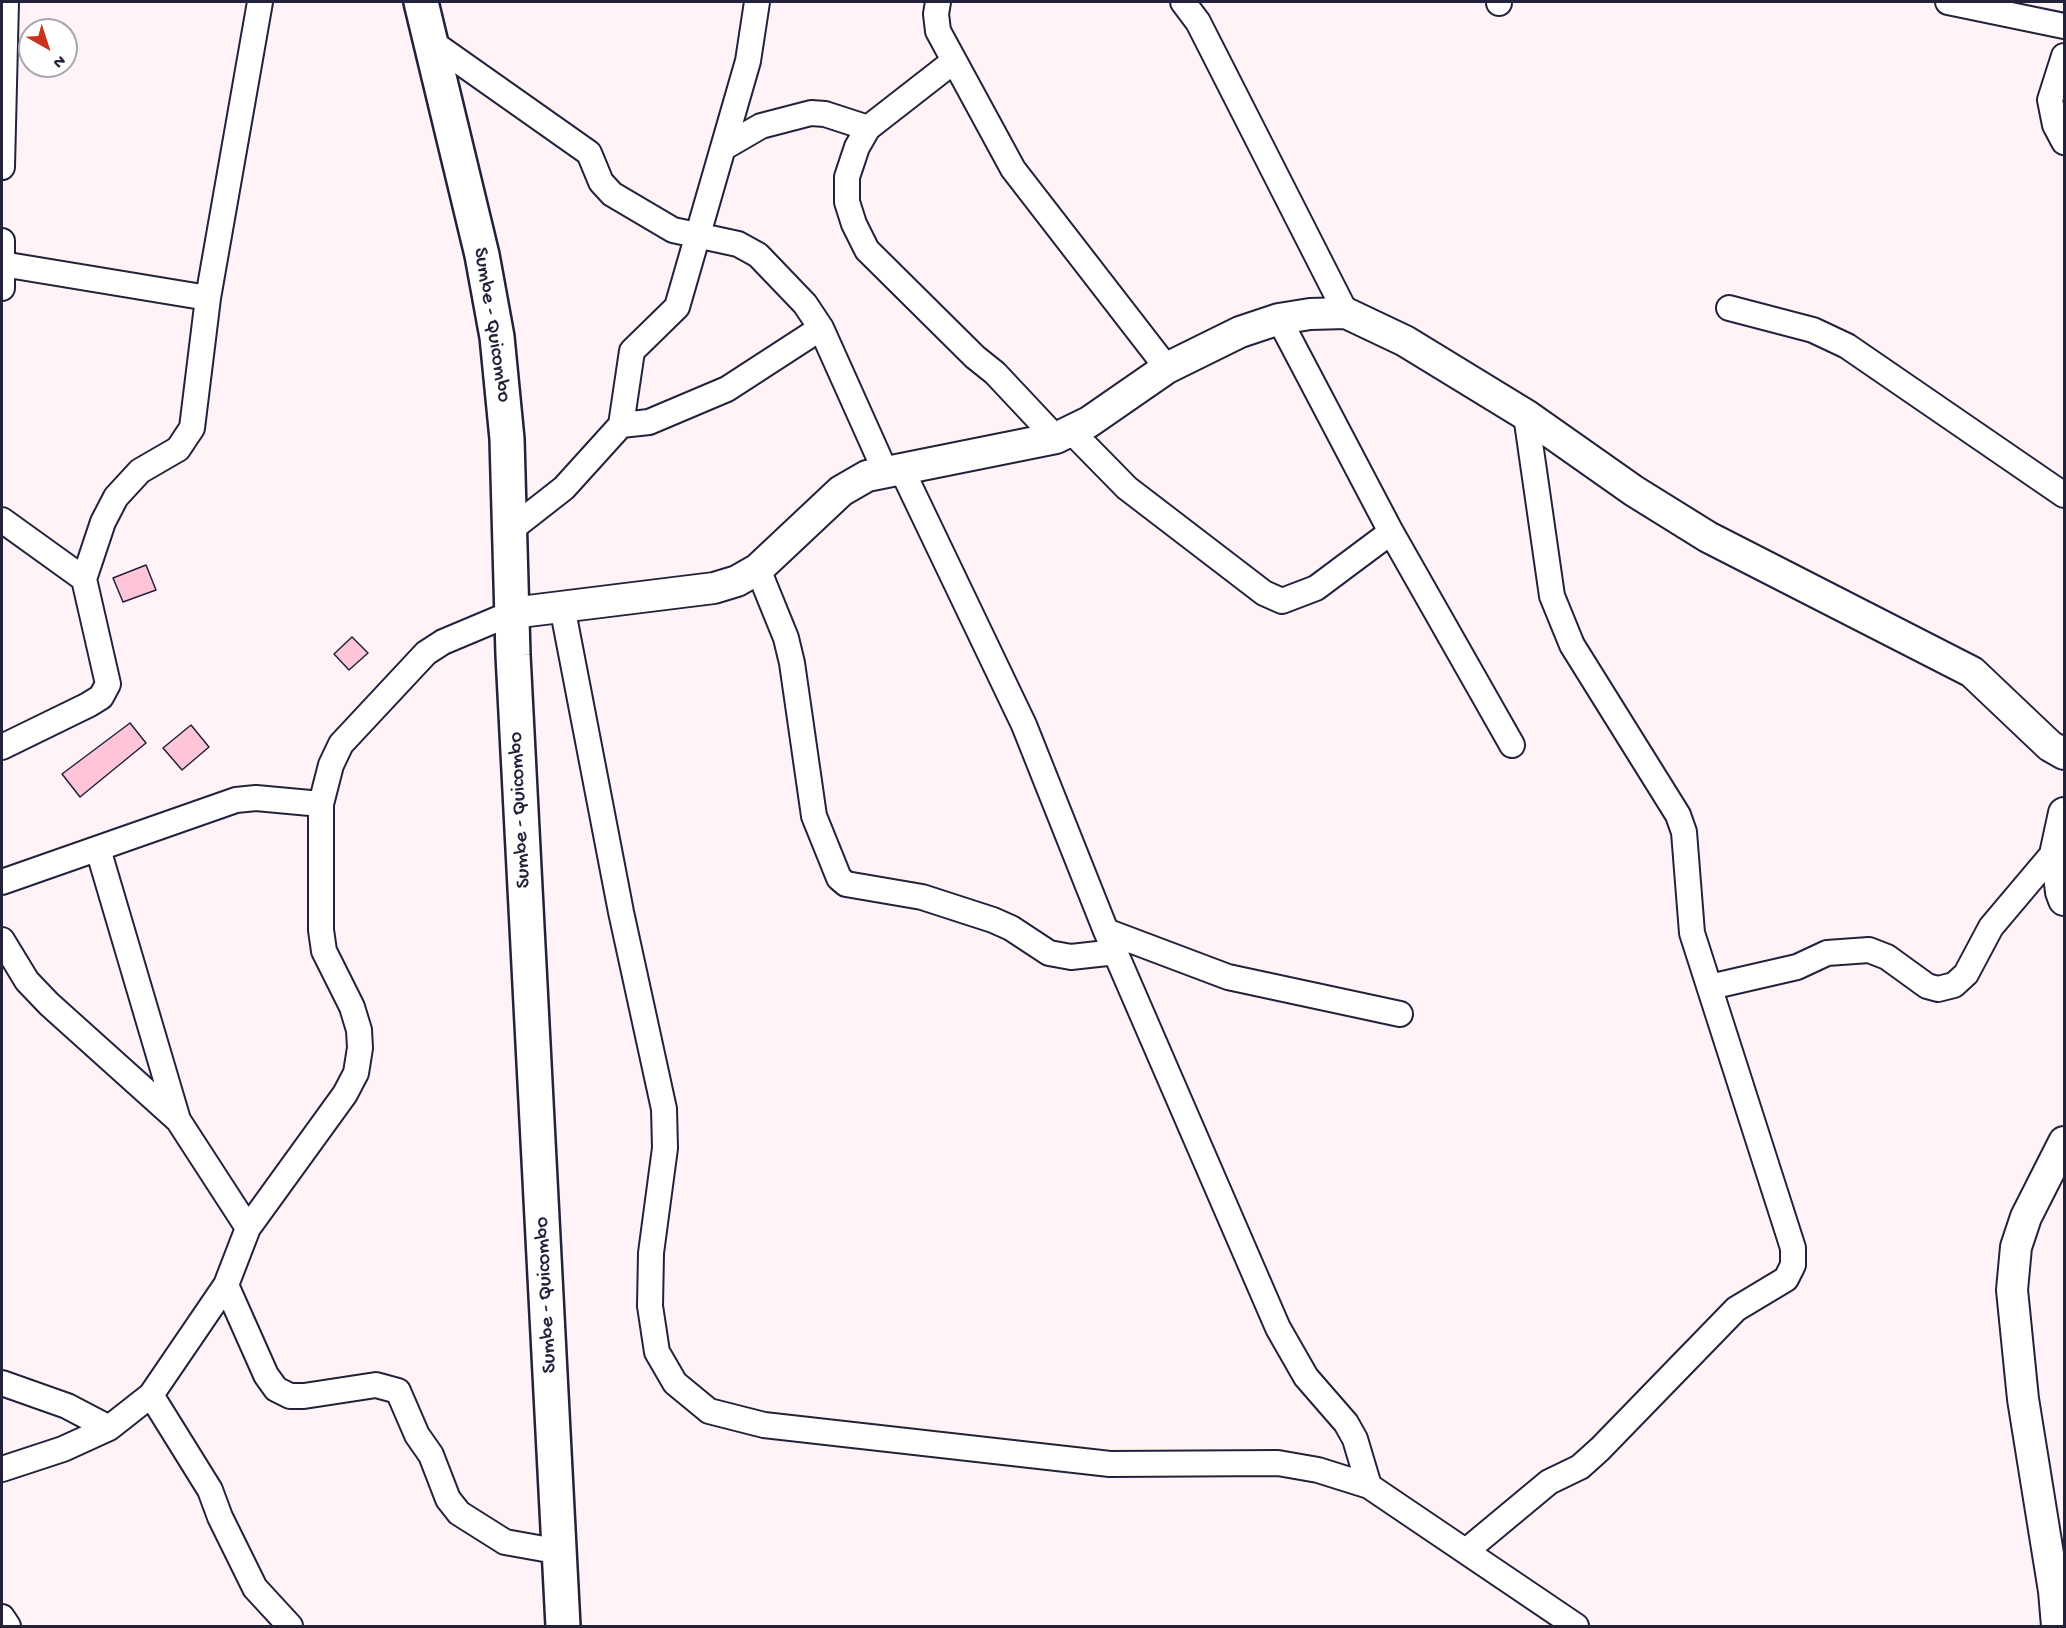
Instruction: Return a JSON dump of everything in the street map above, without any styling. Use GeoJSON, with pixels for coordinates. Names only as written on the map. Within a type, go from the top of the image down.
{"type":"FeatureCollection","features":[{"type":"Feature","properties":{"kind":"main road","name":"Sumbe - Quicombo"},"geometry":{"type":"LineString","coordinates":[[421,2],[433,43],[482,255],[497,337],[507,439],[512,613],[563,1626]]}},
{"type":"Feature","properties":{"kind":"street"},"geometry":{"type":"LineString","coordinates":[[2,167],[6,2]]}},
{"type":"Feature","properties":{"kind":"street"},"geometry":{"type":"LineString","coordinates":[[2,747],[88,705],[101,697],[108,684],[84,579],[103,522],[116,496],[140,471],[178,449],[192,428],[208,298],[260,2]]}},
{"type":"Feature","properties":{"kind":"street"},"geometry":{"type":"LineString","coordinates":[[509,531],[564,488],[621,425],[632,351],[677,307],[748,61],[757,2]]}},
{"type":"Feature","properties":{"kind":"street"},"geometry":{"type":"LineString","coordinates":[[938,2],[936,14],[938,31],[1013,169],[1167,368]]}},
{"type":"Feature","properties":{"kind":"street"},"geometry":{"type":"LineString","coordinates":[[1183,2],[1197,22],[1346,313]]}},
{"type":"Feature","properties":{"kind":"street"},"geometry":{"type":"LineString","coordinates":[[1948,2],[2064,26]]}},
{"type":"Feature","properties":{"kind":"street"},"geometry":{"type":"LineString","coordinates":[[433,43],[589,153],[601,182],[612,194],[665,227],[698,237],[738,244],[758,255],[805,304],[821,328],[1024,725],[1111,942],[1278,1328],[1306,1377],[1346,1423],[1355,1439],[1369,1486]]}},
{"type":"Feature","properties":{"kind":"street"},"geometry":{"type":"LineString","coordinates":[[2064,56],[2050,100],[2055,125],[2064,142]]}},
{"type":"Feature","properties":{"kind":"street"},"geometry":{"type":"LineString","coordinates":[[954,61],[868,128],[857,147],[847,177],[847,194],[854,224],[867,250],[975,357],[1064,435],[1127,488],[1264,593],[1282,601],[1316,588],[1391,532]]}},
{"type":"Feature","properties":{"kind":"street"},"geometry":{"type":"LineString","coordinates":[[723,148],[760,126],[811,113],[825,114],[868,128]]}},
{"type":"Feature","properties":{"kind":"street"},"geometry":{"type":"LineString","coordinates":[[2,241],[2,288]]}},
{"type":"Feature","properties":{"kind":"street"},"geometry":{"type":"LineString","coordinates":[[2,264],[208,298]]}},
{"type":"Feature","properties":{"kind":"street"},"geometry":{"type":"LineString","coordinates":[[1729,308],[1813,330],[1847,346],[2064,495]]}},
{"type":"Feature","properties":{"kind":"street"},"geometry":{"type":"LineString","coordinates":[[2,1469],[63,1449],[109,1428],[151,1395],[226,1285],[248,1228],[345,1094],[356,1073],[358,1030],[352,1007],[324,951],[321,930],[321,804],[331,765],[341,744],[426,653],[443,642],[512,613],[714,588],[737,581],[758,569],[841,492],[867,476],[1064,435],[1167,368],[1240,332],[1279,319],[1310,314],[1346,313],[1405,341],[1526,416],[1634,491],[1708,537],[1972,672],[2050,746],[2064,754]]}},
{"type":"Feature","properties":{"kind":"street"},"geometry":{"type":"LineString","coordinates":[[1279,319],[1391,532],[1512,745]]}},
{"type":"Feature","properties":{"kind":"street"},"geometry":{"type":"LineString","coordinates":[[621,425],[649,422],[727,388],[821,328]]}},
{"type":"Feature","properties":{"kind":"street"},"geometry":{"type":"LineString","coordinates":[[1466,1551],[1549,1482],[1580,1467],[1736,1309],[1786,1279],[1793,1265],[1793,1248],[1692,933],[1688,854],[1678,815],[1572,645],[1552,596],[1526,416]]}},
{"type":"Feature","properties":{"kind":"street"},"geometry":{"type":"LineString","coordinates":[[2,520],[84,579]]}},
{"type":"Feature","properties":{"kind":"street"},"geometry":{"type":"LineString","coordinates":[[758,569],[790,654],[814,816],[839,878],[846,884],[922,897],[993,920],[1011,927],[1049,953],[1071,957],[1111,942],[1228,977],[1400,1014]]}},
{"type":"Feature","properties":{"kind":"street"},"geometry":{"type":"LineString","coordinates":[[562,606],[621,912],[664,1109],[665,1148],[651,1253],[650,1306],[657,1352],[675,1383],[709,1411],[764,1425],[1110,1464],[1278,1463],[1318,1470],[1369,1486],[1576,1626]]}},
{"type":"Feature","properties":{"kind":"street"},"geometry":{"type":"LineString","coordinates":[[2,882],[236,801],[256,798],[321,804]]}},
{"type":"Feature","properties":{"kind":"street"},"geometry":{"type":"LineString","coordinates":[[2064,813],[2056,850],[2064,900]]}},
{"type":"Feature","properties":{"kind":"street"},"geometry":{"type":"LineString","coordinates":[[98,849],[178,1120]]}},
{"type":"Feature","properties":{"kind":"street"},"geometry":{"type":"LineString","coordinates":[[1710,987],[1797,966],[1827,953],[1869,950],[1887,957],[1927,986],[1938,989],[1954,985],[1966,974],[1991,927],[2056,850]]}},
{"type":"Feature","properties":{"kind":"street"},"geometry":{"type":"LineString","coordinates":[[2,940],[27,981],[49,1004],[178,1120],[248,1228]]}},
{"type":"Feature","properties":{"kind":"street"},"geometry":{"type":"LineString","coordinates":[[2057,1626],[2059,1585],[2023,1399],[2012,1290],[2016,1247],[2026,1217],[2064,1142]]}},
{"type":"Feature","properties":{"kind":"street"},"geometry":{"type":"LineString","coordinates":[[226,1285],[266,1375],[276,1389],[290,1396],[375,1385],[398,1391],[417,1434],[431,1455],[448,1499],[459,1513],[505,1542],[561,1552]]}},
{"type":"Feature","properties":{"kind":"street"},"geometry":{"type":"LineString","coordinates":[[2,1383],[67,1406],[109,1428]]}},
{"type":"Feature","properties":{"kind":"street"},"geometry":{"type":"LineString","coordinates":[[151,1395],[210,1490],[220,1517],[255,1588],[290,1626]]}},
{"type":"Feature","properties":{"kind":"street"},"geometry":{"type":"LineString","coordinates":[[2,1617],[8,1626]]}},
{"type":"Feature","properties":{"kind":"building"},"geometry":{"type":"Polygon","coordinates":[[[146,565],[156,590],[123,602],[113,578],[146,565]]]}},
{"type":"Feature","properties":{"kind":"building"},"geometry":{"type":"Polygon","coordinates":[[[352,637],[368,653],[349,670],[334,654],[352,637]]]}},
{"type":"Feature","properties":{"kind":"building"},"geometry":{"type":"Polygon","coordinates":[[[130,723],[146,743],[80,797],[62,774],[130,723]]]}},
{"type":"Feature","properties":{"kind":"building"},"geometry":{"type":"Polygon","coordinates":[[[191,725],[209,747],[182,770],[163,748],[191,725]]]}}]}
